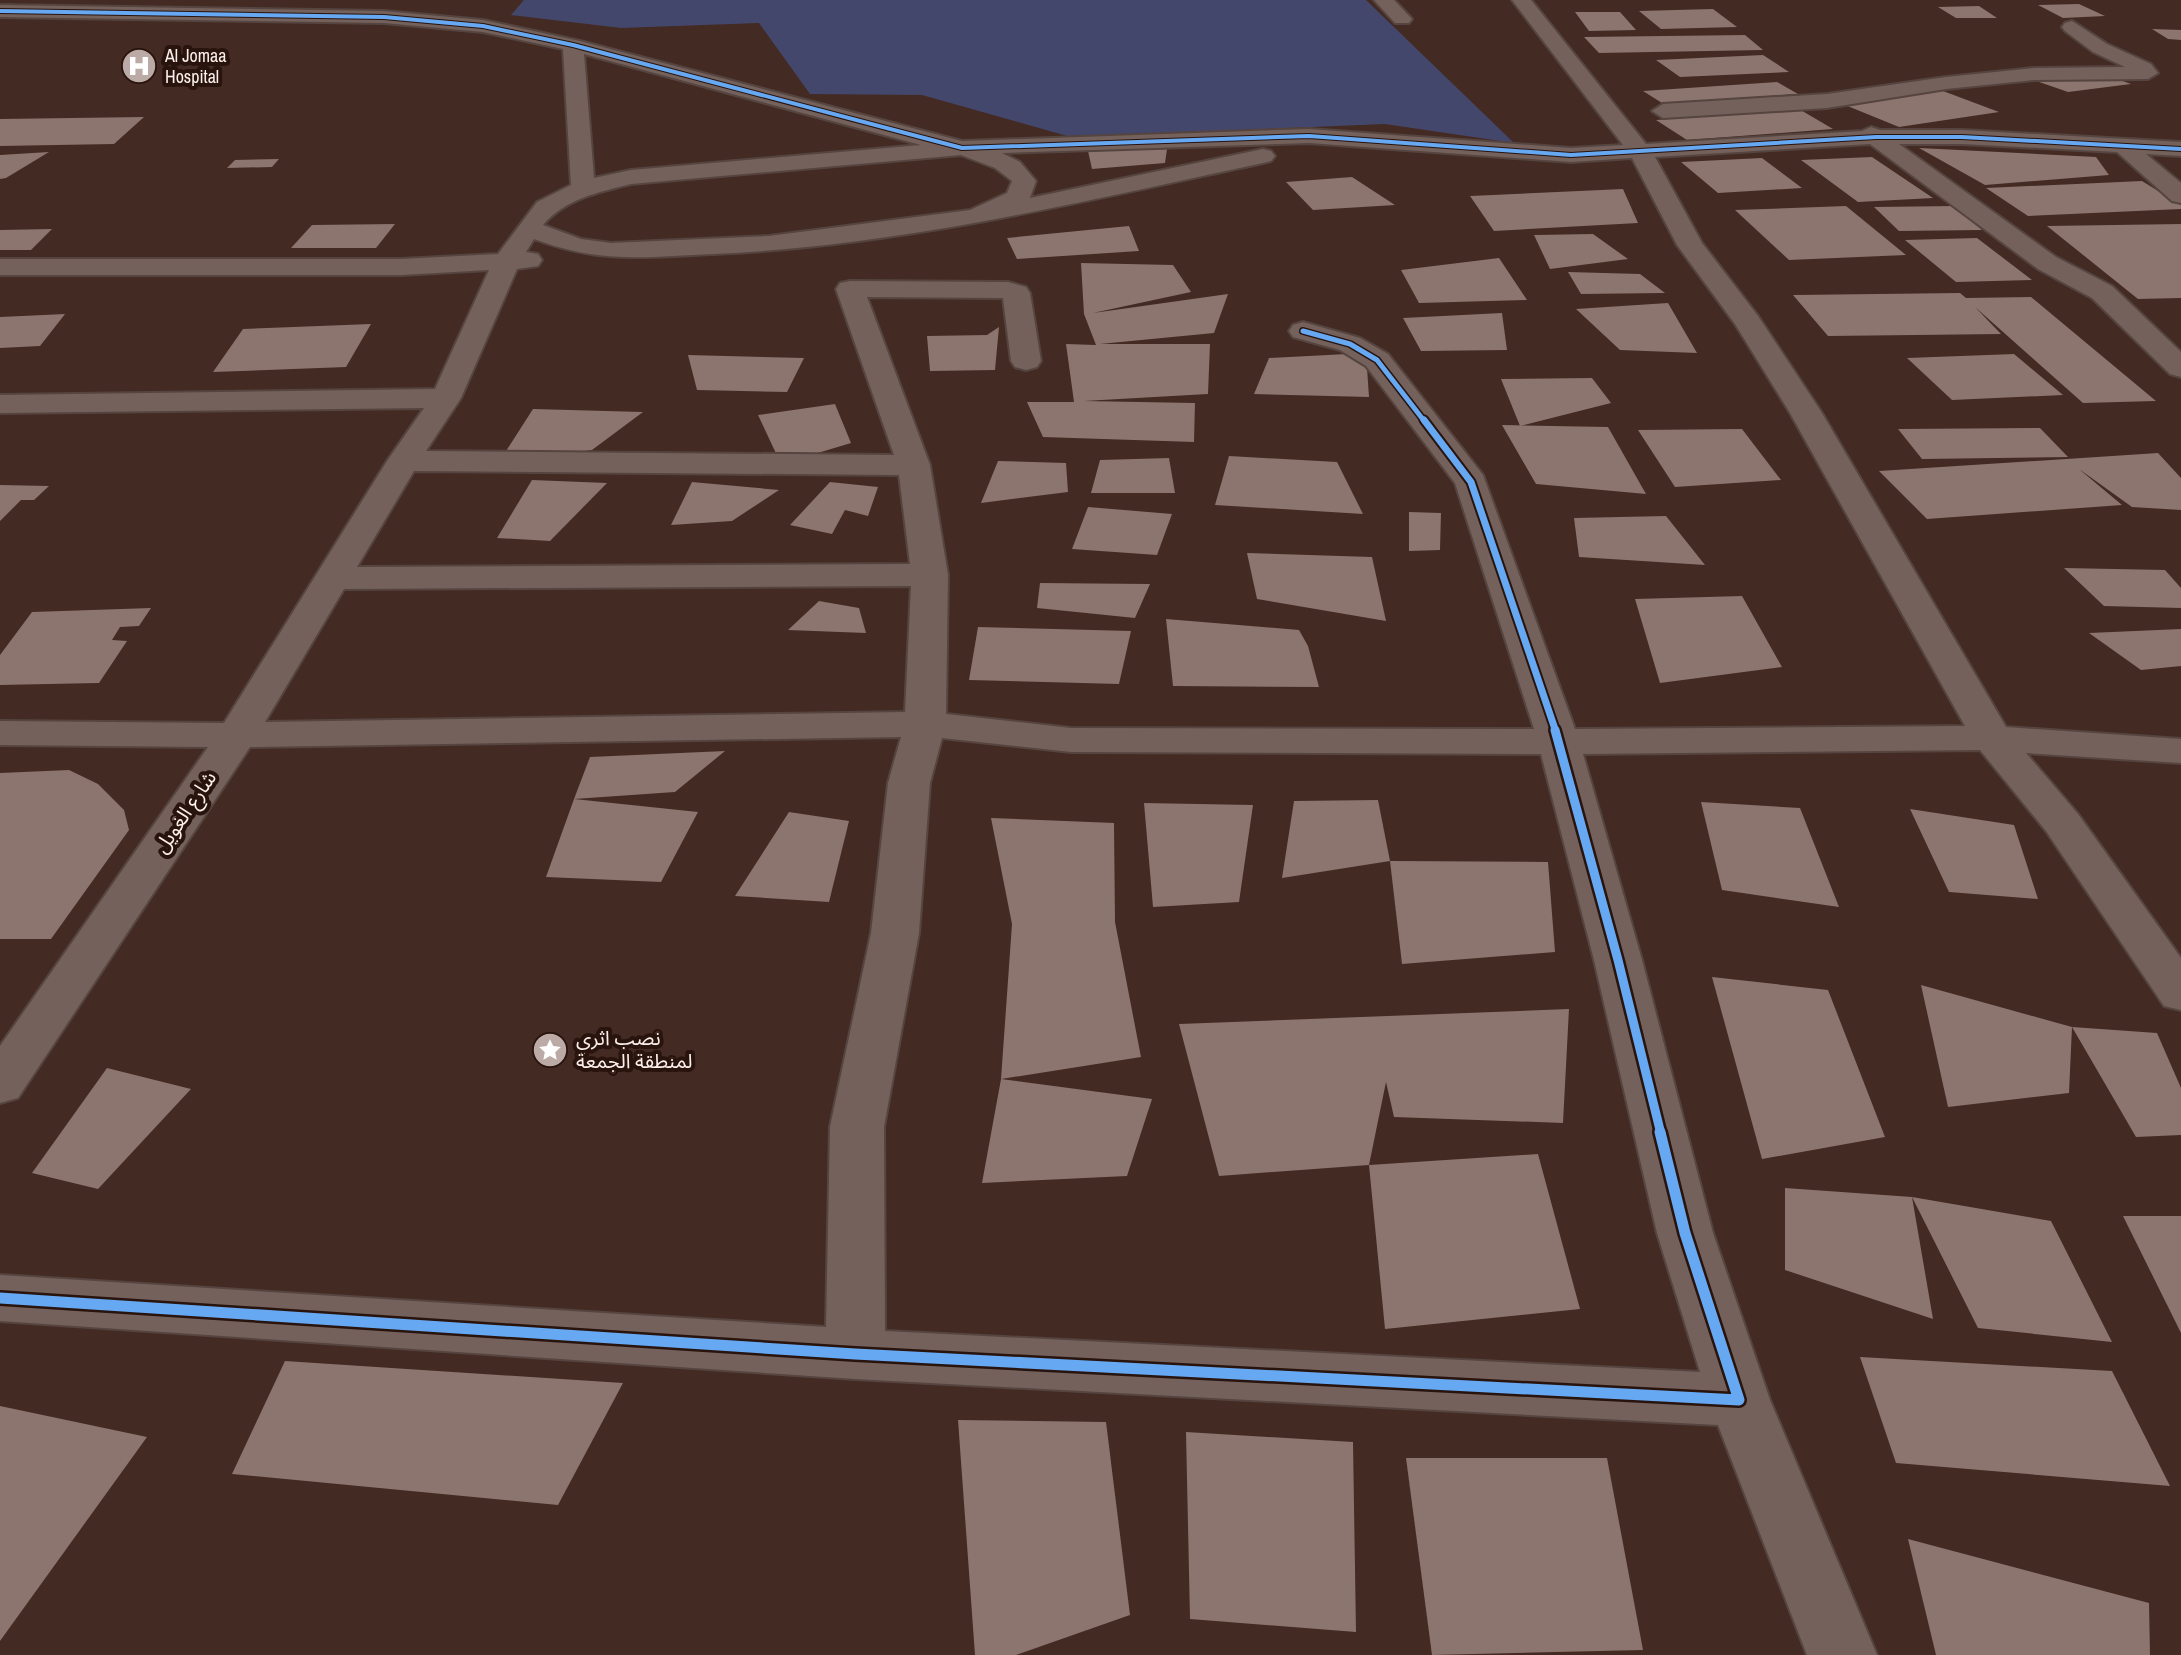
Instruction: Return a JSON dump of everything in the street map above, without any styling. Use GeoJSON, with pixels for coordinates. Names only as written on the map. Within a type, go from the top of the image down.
{"type":"FeatureCollection","features":[{"type":"Feature","properties":{"kind":"street"},"geometry":{"type":"LineString","coordinates":[[1383,0],[1402,19]]}},
{"type":"Feature","properties":{"kind":"street"},"geometry":{"type":"LineString","coordinates":[[1521,0],[1568,56],[1640,152],[1690,245],[1748,322],[1806,413],[1992,738],[2062,823],[2181,994]]}},
{"type":"Feature","properties":{"kind":"street"},"geometry":{"type":"LineString","coordinates":[[0,11],[425,19],[483,26],[573,45],[995,157],[1018,172],[1024,181],[1018,197],[976,217]]}},
{"type":"Feature","properties":{"kind":"street"},"geometry":{"type":"LineString","coordinates":[[1663,111],[1827,101],[1988,77],[2148,73],[2144,68],[2100,48],[2072,27]]}},
{"type":"Feature","properties":{"kind":"street"},"geometry":{"type":"LineString","coordinates":[[573,45],[583,188]]}},
{"type":"Feature","properties":{"kind":"street"},"geometry":{"type":"LineString","coordinates":[[1827,101],[2047,263],[2102,292],[2181,368]]}},
{"type":"Feature","properties":{"kind":"street"},"geometry":{"type":"LineString","coordinates":[[962,148],[1209,137],[1309,136],[1571,155],[1876,137],[1962,137],[2181,149]]}},
{"type":"Feature","properties":{"kind":"street"},"geometry":{"type":"LineString","coordinates":[[0,267],[401,267],[825,238],[976,217],[1340,139]]}},
{"type":"Feature","properties":{"kind":"street"},"geometry":{"type":"LineString","coordinates":[[2123,146],[2181,196]]}},
{"type":"Feature","properties":{"kind":"street","name":"شارع الغويل"},"geometry":{"type":"LineString","coordinates":[[0,1085],[237,735],[403,461],[446,398],[506,262],[546,207],[583,188],[645,175],[962,148]]}},
{"type":"Feature","properties":{"kind":"street"},"geometry":{"type":"LineString","coordinates":[[530,229],[585,248],[619,254]]}},
{"type":"Feature","properties":{"kind":"street"},"geometry":{"type":"LineString","coordinates":[[825,238],[850,289],[914,465],[930,575],[925,724],[909,783],[895,933],[857,1127],[855,1354]]}},
{"type":"Feature","properties":{"kind":"street"},"geometry":{"type":"LineString","coordinates":[[479,319],[526,282],[556,269],[619,254]]}},
{"type":"Feature","properties":{"kind":"street"},"geometry":{"type":"LineString","coordinates":[[850,289],[998,288],[1013,291],[1016,293],[1026,361]]}},
{"type":"Feature","properties":{"kind":"street"},"geometry":{"type":"LineString","coordinates":[[1303,331],[1350,344],[1377,360],[1471,482],[1559,742],[1600,886],[1685,1233],[1739,1400],[1842,1655]]}},
{"type":"Feature","properties":{"kind":"street"},"geometry":{"type":"LineString","coordinates":[[0,404],[446,398]]}},
{"type":"Feature","properties":{"kind":"street"},"geometry":{"type":"LineString","coordinates":[[403,461],[914,465]]}},
{"type":"Feature","properties":{"kind":"street"},"geometry":{"type":"LineString","coordinates":[[333,578],[930,575]]}},
{"type":"Feature","properties":{"kind":"street"},"geometry":{"type":"LineString","coordinates":[[0,733],[237,735],[925,724],[1071,740],[1559,742],[1992,738],[2181,751]]}},
{"type":"Feature","properties":{"kind":"street"},"geometry":{"type":"LineString","coordinates":[[0,1298],[855,1354],[1739,1400]]}},
{"type":"Feature","properties":{"kind":"shaded area"},"geometry":{"type":"Polygon","coordinates":[[[524,0],[1366,0],[1514,143],[1385,124],[1071,137],[922,95],[810,94],[759,23],[621,28],[511,15],[524,0]]]}},
{"type":"Feature","properties":{"kind":"building"},"geometry":{"type":"Polygon","coordinates":[[[2079,4],[2105,16],[2063,18],[2038,5],[2079,4]]]}},
{"type":"Feature","properties":{"kind":"building"},"geometry":{"type":"Polygon","coordinates":[[[1979,6],[1997,18],[1956,18],[1938,7],[1979,6]]]}},
{"type":"Feature","properties":{"kind":"building"},"geometry":{"type":"Polygon","coordinates":[[[1713,9],[1737,27],[1661,29],[1639,11],[1713,9]]]}},
{"type":"Feature","properties":{"kind":"building"},"geometry":{"type":"Polygon","coordinates":[[[1575,12],[1620,12],[1636,30],[1589,31],[1575,12]]]}},
{"type":"Feature","properties":{"kind":"building"},"geometry":{"type":"Polygon","coordinates":[[[2152,29],[2181,30],[2181,40],[2168,39],[2152,29]]]}},
{"type":"Feature","properties":{"kind":"building"},"geometry":{"type":"Polygon","coordinates":[[[1745,35],[1763,50],[1599,53],[1584,37],[1745,35]]]}},
{"type":"Feature","properties":{"kind":"building"},"geometry":{"type":"Polygon","coordinates":[[[1763,55],[1789,72],[1680,77],[1656,60],[1763,55]]]}},
{"type":"Feature","properties":{"kind":"building"},"geometry":{"type":"Polygon","coordinates":[[[2084,67],[2131,84],[2068,92],[2010,72],[2084,67]]]}},
{"type":"Feature","properties":{"kind":"building"},"geometry":{"type":"Polygon","coordinates":[[[1777,82],[1798,94],[1662,103],[1643,91],[1777,82]]]}},
{"type":"Feature","properties":{"kind":"building"},"geometry":{"type":"Polygon","coordinates":[[[1943,91],[1999,112],[1899,127],[1845,105],[1943,91]]]}},
{"type":"Feature","properties":{"kind":"building"},"geometry":{"type":"Polygon","coordinates":[[[1799,109],[1833,129],[1687,140],[1656,120],[1799,109]]]}},
{"type":"Feature","properties":{"kind":"building"},"geometry":{"type":"Polygon","coordinates":[[[144,117],[114,144],[0,146],[0,119],[144,117]]]}},
{"type":"Feature","properties":{"kind":"building"},"geometry":{"type":"Polygon","coordinates":[[[1919,148],[2096,157],[2109,175],[1985,185],[1919,148]]]}},
{"type":"Feature","properties":{"kind":"building"},"geometry":{"type":"Polygon","coordinates":[[[1167,149],[1165,163],[1092,169],[1088,151],[1167,149]]]}},
{"type":"Feature","properties":{"kind":"building"},"geometry":{"type":"Polygon","coordinates":[[[49,152],[6,178],[0,179],[0,155],[49,152]]]}},
{"type":"Feature","properties":{"kind":"building"},"geometry":{"type":"Polygon","coordinates":[[[1872,157],[1933,198],[1858,202],[1801,160],[1872,157]]]}},
{"type":"Feature","properties":{"kind":"building"},"geometry":{"type":"Polygon","coordinates":[[[1762,158],[1802,188],[1718,193],[1681,162],[1762,158]]]}},
{"type":"Feature","properties":{"kind":"building"},"geometry":{"type":"Polygon","coordinates":[[[279,159],[272,167],[227,168],[235,160],[279,159]]]}},
{"type":"Feature","properties":{"kind":"building"},"geometry":{"type":"Polygon","coordinates":[[[1352,177],[1395,205],[1313,210],[1286,182],[1352,177]]]}},
{"type":"Feature","properties":{"kind":"building"},"geometry":{"type":"Polygon","coordinates":[[[2142,181],[2181,205],[2181,209],[2028,216],[1986,188],[2142,181]]]}},
{"type":"Feature","properties":{"kind":"building"},"geometry":{"type":"Polygon","coordinates":[[[1623,189],[1638,223],[1494,231],[1470,196],[1623,189]]]}},
{"type":"Feature","properties":{"kind":"building"},"geometry":{"type":"Polygon","coordinates":[[[1846,206],[1906,255],[1789,260],[1735,210],[1846,206]]]}},
{"type":"Feature","properties":{"kind":"building"},"geometry":{"type":"Polygon","coordinates":[[[1955,206],[1982,230],[1899,231],[1874,207],[1955,206]]]}},
{"type":"Feature","properties":{"kind":"building"},"geometry":{"type":"Polygon","coordinates":[[[395,224],[376,248],[291,248],[312,225],[395,224]]]}},
{"type":"Feature","properties":{"kind":"building"},"geometry":{"type":"Polygon","coordinates":[[[2181,224],[2181,298],[2138,299],[2047,226],[2181,224]]]}},
{"type":"Feature","properties":{"kind":"building"},"geometry":{"type":"Polygon","coordinates":[[[1129,226],[1139,251],[1017,259],[1007,238],[1129,226]]]}},
{"type":"Feature","properties":{"kind":"building"},"geometry":{"type":"Polygon","coordinates":[[[52,229],[31,250],[0,250],[0,230],[52,229]]]}},
{"type":"Feature","properties":{"kind":"building"},"geometry":{"type":"Polygon","coordinates":[[[1593,234],[1628,259],[1550,269],[1534,235],[1593,234]]]}},
{"type":"Feature","properties":{"kind":"building"},"geometry":{"type":"Polygon","coordinates":[[[1977,238],[2032,280],[1956,282],[1905,240],[1977,238]]]}},
{"type":"Feature","properties":{"kind":"building"},"geometry":{"type":"Polygon","coordinates":[[[1499,258],[1527,300],[1419,303],[1401,270],[1499,258]]]}},
{"type":"Feature","properties":{"kind":"building"},"geometry":{"type":"Polygon","coordinates":[[[1081,263],[1173,265],[1191,292],[1093,313],[1228,294],[1214,333],[1100,344],[1210,344],[1208,394],[1084,401],[1195,403],[1194,442],[1043,437],[1027,402],[1074,402],[1066,344],[1096,345],[1084,314],[1081,263]]]}},
{"type":"Feature","properties":{"kind":"building"},"geometry":{"type":"Polygon","coordinates":[[[1568,272],[1640,274],[1665,293],[1581,294],[1568,272]]]}},
{"type":"Feature","properties":{"kind":"building"},"geometry":{"type":"Polygon","coordinates":[[[1960,293],[1966,298],[2031,297],[2156,401],[2083,403],[1975,307],[2001,334],[1828,336],[1793,295],[1960,293]]]}},
{"type":"Feature","properties":{"kind":"building"},"geometry":{"type":"Polygon","coordinates":[[[1668,303],[1697,353],[1620,350],[1576,309],[1668,303]]]}},
{"type":"Feature","properties":{"kind":"building"},"geometry":{"type":"Polygon","coordinates":[[[1502,313],[1507,350],[1421,351],[1403,318],[1502,313]]]}},
{"type":"Feature","properties":{"kind":"building"},"geometry":{"type":"Polygon","coordinates":[[[65,314],[40,346],[0,348],[0,317],[65,314]]]}},
{"type":"Feature","properties":{"kind":"building"},"geometry":{"type":"Polygon","coordinates":[[[371,324],[346,367],[213,372],[243,329],[371,324]]]}},
{"type":"Feature","properties":{"kind":"building"},"geometry":{"type":"Polygon","coordinates":[[[999,327],[995,370],[930,371],[927,336],[987,335],[999,327]]]}},
{"type":"Feature","properties":{"kind":"building"},"geometry":{"type":"Polygon","coordinates":[[[1366,353],[1369,397],[1254,394],[1269,358],[1366,353]]]}},
{"type":"Feature","properties":{"kind":"building"},"geometry":{"type":"Polygon","coordinates":[[[2014,354],[2063,395],[1952,400],[1907,358],[2014,354]]]}},
{"type":"Feature","properties":{"kind":"building"},"geometry":{"type":"Polygon","coordinates":[[[688,355],[804,358],[787,392],[697,390],[688,355]]]}},
{"type":"Feature","properties":{"kind":"building"},"geometry":{"type":"Polygon","coordinates":[[[1592,378],[1611,403],[1520,426],[1501,379],[1592,378]]]}},
{"type":"Feature","properties":{"kind":"building"},"geometry":{"type":"Polygon","coordinates":[[[835,404],[851,443],[781,464],[758,415],[835,404]]]}},
{"type":"Feature","properties":{"kind":"building"},"geometry":{"type":"Polygon","coordinates":[[[533,409],[643,412],[592,450],[499,462],[533,409]]]}},
{"type":"Feature","properties":{"kind":"building"},"geometry":{"type":"Polygon","coordinates":[[[1502,425],[1608,427],[1646,494],[1536,484],[1502,425]]]}},
{"type":"Feature","properties":{"kind":"building"},"geometry":{"type":"Polygon","coordinates":[[[2040,428],[2068,457],[1922,459],[1898,429],[2040,428]]]}},
{"type":"Feature","properties":{"kind":"building"},"geometry":{"type":"Polygon","coordinates":[[[1742,429],[1781,480],[1675,487],[1638,430],[1742,429]]]}},
{"type":"Feature","properties":{"kind":"building"},"geometry":{"type":"Polygon","coordinates":[[[2158,453],[2181,478],[2181,510],[2132,507],[2079,469],[2122,505],[1927,519],[1879,471],[2158,453]]]}},
{"type":"Feature","properties":{"kind":"building"},"geometry":{"type":"Polygon","coordinates":[[[1229,456],[1337,462],[1363,514],[1215,505],[1229,456]]]}},
{"type":"Feature","properties":{"kind":"building"},"geometry":{"type":"Polygon","coordinates":[[[1169,458],[1175,493],[1091,493],[1100,460],[1169,458]]]}},
{"type":"Feature","properties":{"kind":"building"},"geometry":{"type":"Polygon","coordinates":[[[998,461],[1066,463],[1068,492],[981,503],[998,461]]]}},
{"type":"Feature","properties":{"kind":"building"},"geometry":{"type":"Polygon","coordinates":[[[532,480],[607,483],[550,541],[497,538],[532,480]]]}},
{"type":"Feature","properties":{"kind":"building"},"geometry":{"type":"Polygon","coordinates":[[[692,482],[779,490],[732,521],[671,525],[692,482]]]}},
{"type":"Feature","properties":{"kind":"building"},"geometry":{"type":"Polygon","coordinates":[[[830,482],[878,487],[868,516],[845,510],[832,534],[790,525],[830,482]]]}},
{"type":"Feature","properties":{"kind":"building"},"geometry":{"type":"Polygon","coordinates":[[[0,485],[49,486],[34,500],[21,500],[0,521],[0,485]]]}},
{"type":"Feature","properties":{"kind":"building"},"geometry":{"type":"Polygon","coordinates":[[[1088,507],[1172,514],[1157,555],[1072,549],[1088,507]]]}},
{"type":"Feature","properties":{"kind":"building"},"geometry":{"type":"Polygon","coordinates":[[[1409,512],[1441,513],[1440,550],[1409,551],[1409,512]]]}},
{"type":"Feature","properties":{"kind":"building"},"geometry":{"type":"Polygon","coordinates":[[[1666,516],[1705,565],[1579,557],[1574,518],[1666,516]]]}},
{"type":"Feature","properties":{"kind":"building"},"geometry":{"type":"Polygon","coordinates":[[[1247,553],[1372,557],[1386,621],[1257,599],[1247,553]]]}},
{"type":"Feature","properties":{"kind":"building"},"geometry":{"type":"Polygon","coordinates":[[[2064,568],[2165,570],[2181,588],[2181,608],[2104,606],[2064,568]]]}},
{"type":"Feature","properties":{"kind":"building"},"geometry":{"type":"Polygon","coordinates":[[[1040,583],[1150,584],[1135,618],[1037,608],[1040,583]]]}},
{"type":"Feature","properties":{"kind":"building"},"geometry":{"type":"Polygon","coordinates":[[[1742,596],[1782,667],[1660,683],[1635,599],[1742,596]]]}},
{"type":"Feature","properties":{"kind":"building"},"geometry":{"type":"Polygon","coordinates":[[[819,601],[859,608],[866,633],[788,630],[819,601]]]}},
{"type":"Feature","properties":{"kind":"building"},"geometry":{"type":"Polygon","coordinates":[[[151,608],[139,626],[120,627],[112,640],[127,641],[99,683],[0,685],[0,655],[32,612],[151,608]]]}},
{"type":"Feature","properties":{"kind":"building"},"geometry":{"type":"Polygon","coordinates":[[[1166,619],[1299,630],[1308,646],[1319,687],[1173,686],[1166,619]]]}},
{"type":"Feature","properties":{"kind":"building"},"geometry":{"type":"Polygon","coordinates":[[[978,627],[1131,631],[1119,684],[969,680],[978,627]]]}},
{"type":"Feature","properties":{"kind":"building"},"geometry":{"type":"Polygon","coordinates":[[[2181,629],[2181,666],[2141,670],[2089,633],[2181,629]]]}},
{"type":"Feature","properties":{"kind":"building"},"geometry":{"type":"Polygon","coordinates":[[[725,751],[675,792],[574,799],[590,757],[725,751]]]}},
{"type":"Feature","properties":{"kind":"building"},"geometry":{"type":"Polygon","coordinates":[[[69,770],[98,784],[124,810],[129,830],[51,939],[0,939],[0,773],[69,770]]]}},
{"type":"Feature","properties":{"kind":"building"},"geometry":{"type":"Polygon","coordinates":[[[574,799],[698,812],[661,882],[546,877],[574,799]]]}},
{"type":"Feature","properties":{"kind":"building"},"geometry":{"type":"Polygon","coordinates":[[[1378,800],[1390,861],[1282,878],[1294,801],[1378,800]]]}},
{"type":"Feature","properties":{"kind":"building"},"geometry":{"type":"Polygon","coordinates":[[[1701,802],[1800,808],[1839,907],[1722,890],[1701,802]]]}},
{"type":"Feature","properties":{"kind":"building"},"geometry":{"type":"Polygon","coordinates":[[[1144,803],[1253,805],[1239,902],[1153,907],[1144,803]]]}},
{"type":"Feature","properties":{"kind":"building"},"geometry":{"type":"Polygon","coordinates":[[[1910,809],[2014,825],[2038,899],[1949,892],[1910,809]]]}},
{"type":"Feature","properties":{"kind":"building"},"geometry":{"type":"Polygon","coordinates":[[[789,812],[849,821],[829,902],[735,896],[789,812]]]}},
{"type":"Feature","properties":{"kind":"building"},"geometry":{"type":"Polygon","coordinates":[[[991,818],[1114,823],[1115,922],[1141,1057],[1001,1079],[1012,924],[991,818]]]}},
{"type":"Feature","properties":{"kind":"building"},"geometry":{"type":"Polygon","coordinates":[[[1390,861],[1548,862],[1555,952],[1402,964],[1390,861]]]}},
{"type":"Feature","properties":{"kind":"building"},"geometry":{"type":"Polygon","coordinates":[[[1712,977],[1828,990],[1885,1137],[1762,1159],[1712,977]]]}},
{"type":"Feature","properties":{"kind":"building"},"geometry":{"type":"Polygon","coordinates":[[[1921,985],[2072,1027],[2069,1093],[1948,1107],[1921,985]]]}},
{"type":"Feature","properties":{"kind":"building"},"geometry":{"type":"Polygon","coordinates":[[[1569,1009],[1563,1123],[1394,1117],[1386,1082],[1369,1165],[1219,1176],[1179,1024],[1569,1009]]]}},
{"type":"Feature","properties":{"kind":"building"},"geometry":{"type":"Polygon","coordinates":[[[2072,1027],[2157,1033],[2181,1088],[2181,1135],[2136,1137],[2072,1027]]]}},
{"type":"Feature","properties":{"kind":"building"},"geometry":{"type":"Polygon","coordinates":[[[107,1068],[191,1089],[98,1189],[32,1173],[107,1068]]]}},
{"type":"Feature","properties":{"kind":"building"},"geometry":{"type":"Polygon","coordinates":[[[1001,1079],[1152,1099],[1127,1176],[982,1183],[1001,1079]]]}},
{"type":"Feature","properties":{"kind":"building"},"geometry":{"type":"Polygon","coordinates":[[[1538,1154],[1580,1309],[1385,1329],[1369,1165],[1538,1154]]]}},
{"type":"Feature","properties":{"kind":"building"},"geometry":{"type":"Polygon","coordinates":[[[1785,1188],[1912,1197],[1933,1319],[1785,1270],[1785,1188]]]}},
{"type":"Feature","properties":{"kind":"building"},"geometry":{"type":"Polygon","coordinates":[[[1912,1197],[2051,1221],[2112,1342],[1978,1328],[1912,1197]]]}},
{"type":"Feature","properties":{"kind":"building"},"geometry":{"type":"Polygon","coordinates":[[[2123,1216],[2181,1216],[2181,1333],[2123,1216]]]}},
{"type":"Feature","properties":{"kind":"building"},"geometry":{"type":"Polygon","coordinates":[[[1860,1357],[2112,1371],[2170,1486],[1896,1463],[1860,1357]]]}},
{"type":"Feature","properties":{"kind":"building"},"geometry":{"type":"Polygon","coordinates":[[[285,1361],[623,1383],[558,1505],[232,1474],[285,1361]]]}},
{"type":"Feature","properties":{"kind":"building"},"geometry":{"type":"Polygon","coordinates":[[[0,1406],[147,1437],[0,1641],[0,1406]]]}},
{"type":"Feature","properties":{"kind":"building"},"geometry":{"type":"Polygon","coordinates":[[[958,1420],[1106,1422],[1130,1615],[1016,1655],[975,1655],[958,1420]]]}},
{"type":"Feature","properties":{"kind":"building"},"geometry":{"type":"Polygon","coordinates":[[[1186,1432],[1353,1442],[1356,1632],[1190,1619],[1186,1432]]]}},
{"type":"Feature","properties":{"kind":"building"},"geometry":{"type":"Polygon","coordinates":[[[1406,1458],[1607,1458],[1643,1650],[1432,1655],[1406,1458]]]}},
{"type":"Feature","properties":{"kind":"building"},"geometry":{"type":"Polygon","coordinates":[[[1908,1539],[2149,1603],[2150,1655],[1936,1655],[1908,1539]]]}},
{"type":"Feature","properties":{"kind":"cycle path"},"geometry":{"type":"LineString","coordinates":[[0,11],[384,17],[483,26],[573,45],[962,148],[1309,136],[1571,155],[1876,137],[1962,137],[2181,149]]}},
{"type":"Feature","properties":{"kind":"cycle path"},"geometry":{"type":"LineString","coordinates":[[0,1298],[855,1354],[1739,1400],[1685,1233],[1618,960],[1559,742],[1471,482],[1377,360],[1350,344],[1303,331]]}},
{"type":"Feature","properties":{"kind":"place","name":"Al Jomaa Hospital"},"geometry":{"type":"Point","coordinates":[139,66]}},
{"type":"Feature","properties":{"kind":"place","name":"نصب اثري لمنطقة الجمعة"},"geometry":{"type":"Point","coordinates":[550,1050]}}]}
